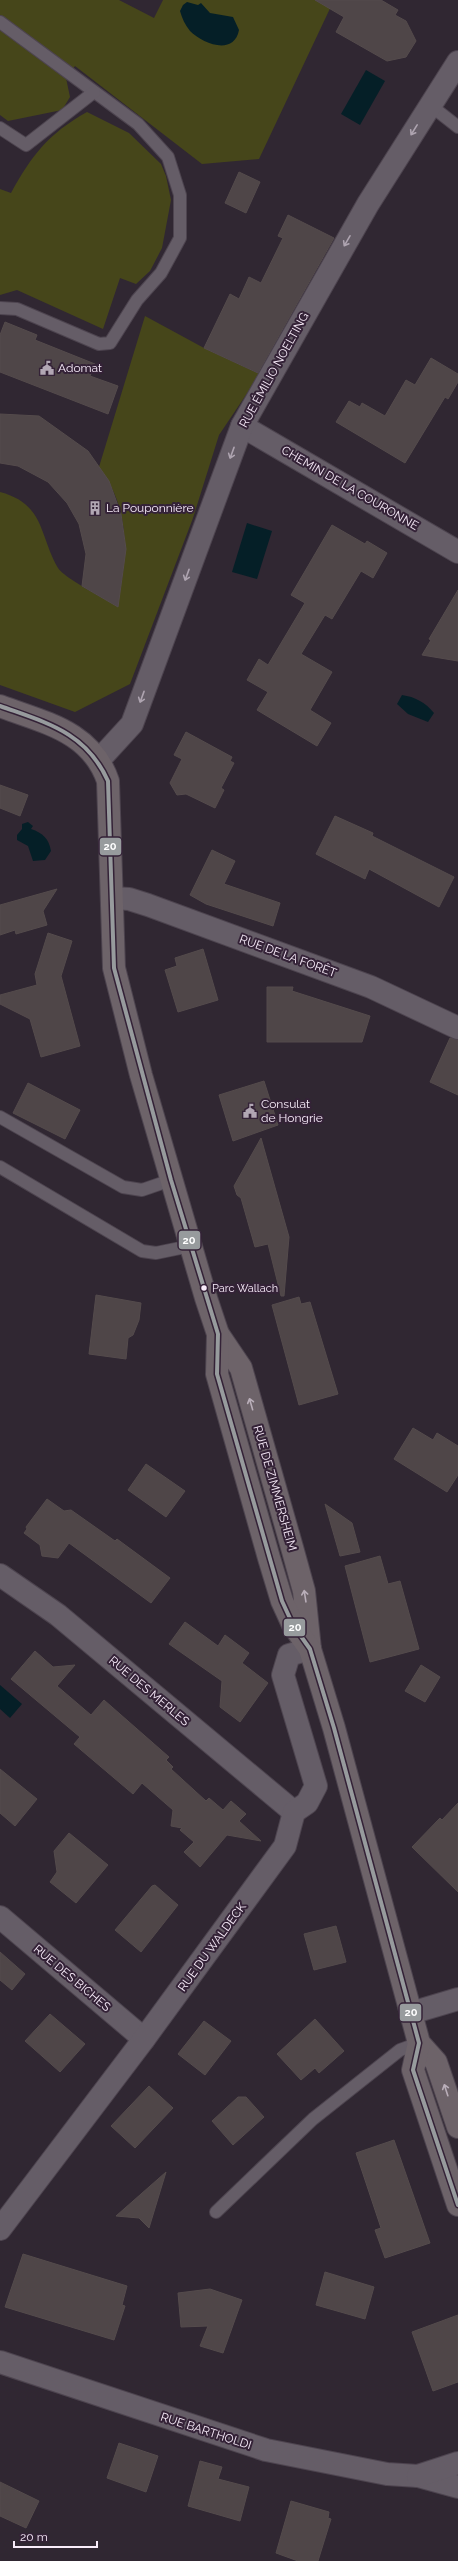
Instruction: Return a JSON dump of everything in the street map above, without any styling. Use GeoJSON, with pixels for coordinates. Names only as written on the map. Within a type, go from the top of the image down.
{"type":"FeatureCollection","features":[{"type":"Feature","properties":{"kind":"main road"},"geometry":{"type":"LineString","coordinates":[[0,706],[64,730],[81,741],[99,760]]}},
{"type":"Feature","properties":{"kind":"main road","name":"RUE DE ZIMMERSHEIM"},"geometry":{"type":"LineString","coordinates":[[99,760],[104,770],[109,791],[114,968],[190,1246],[218,1334],[241,1368],[304,1591],[310,1649],[334,1728],[419,2043],[436,2062],[458,2127]]}},
{"type":"Feature","properties":{"kind":"main road","name":"RUE DE ZIMMERSHEIM"},"geometry":{"type":"LineString","coordinates":[[419,2043],[413,2070],[458,2205]]}},
{"type":"Feature","properties":{"kind":"street","name":"RUE ÉMILIO NOELTING"},"geometry":{"type":"LineString","coordinates":[[99,760],[132,724],[242,426],[368,204],[458,62]]}},
{"type":"Feature","properties":{"kind":"street","name":"CHEMIN DE LA COURONNE"},"geometry":{"type":"LineString","coordinates":[[242,426],[458,552]]}},
{"type":"Feature","properties":{"kind":"street","name":"RUE DE LA FORÊT"},"geometry":{"type":"LineString","coordinates":[[112,898],[129,899],[148,905],[372,987],[458,1028]]}},
{"type":"Feature","properties":{"kind":"street","name":"RUE DES MERLES"},"geometry":{"type":"LineString","coordinates":[[0,1575],[58,1615],[294,1812]]}},
{"type":"Feature","properties":{"kind":"street"},"geometry":{"type":"LineString","coordinates":[[294,1812],[307,1803],[316,1786],[282,1675],[289,1655],[310,1649]]}},
{"type":"Feature","properties":{"kind":"street","name":"RUE DU WALDECK"},"geometry":{"type":"LineString","coordinates":[[0,2229],[144,2039],[285,1846],[294,1812]]}},
{"type":"Feature","properties":{"kind":"street","name":"RUE DES BICHES"},"geometry":{"type":"LineString","coordinates":[[0,1917],[144,2039]]}},
{"type":"Feature","properties":{"kind":"street"},"geometry":{"type":"LineString","coordinates":[[411,2013],[458,1999]]}},
{"type":"Feature","properties":{"kind":"street","name":"RUE BARTHOLDI"},"geometry":{"type":"LineString","coordinates":[[0,2362],[266,2450],[380,2473],[418,2476],[458,2487]]}},
{"type":"Feature","properties":{"kind":"street","name":"RUE BARTHOLDI"},"geometry":{"type":"LineString","coordinates":[[418,2476],[458,2463]]}},
{"type":"Feature","properties":{"kind":"lane"},"geometry":{"type":"LineString","coordinates":[[0,22],[138,124],[168,157],[180,195],[180,238],[161,273],[137,300],[110,343],[99,344],[17,309],[0,308]]}},
{"type":"Feature","properties":{"kind":"lane"},"geometry":{"type":"LineString","coordinates":[[0,128],[26,145],[94,92]]}},
{"type":"Feature","properties":{"kind":"lane"},"geometry":{"type":"LineString","coordinates":[[430,105],[458,127]]}},
{"type":"Feature","properties":{"kind":"lane"},"geometry":{"type":"LineString","coordinates":[[0,1117],[123,1187],[142,1190],[171,1180]]}},
{"type":"Feature","properties":{"kind":"lane"},"geometry":{"type":"LineString","coordinates":[[0,1167],[142,1251],[156,1253],[190,1246]]}},
{"type":"Feature","properties":{"kind":"lane"},"geometry":{"type":"LineString","coordinates":[[216,2212],[314,2119],[400,2050],[419,2043]]}},
{"type":"Feature","properties":{"kind":"shaded area"},"geometry":{"type":"Polygon","coordinates":[[[0,0],[119,0],[154,18],[163,0],[334,0],[259,159],[202,164],[75,66],[66,78],[70,97],[62,110],[8,121],[0,115],[0,0]]]}},
{"type":"Feature","properties":{"kind":"shaded area"},"geometry":{"type":"Polygon","coordinates":[[[87,112],[129,133],[161,164],[166,176],[171,200],[162,248],[150,271],[136,284],[120,278],[103,329],[17,290],[0,295],[0,189],[11,193],[26,167],[42,146],[73,120],[87,112]]]}},
{"type":"Feature","properties":{"kind":"shaded area"},"geometry":{"type":"Polygon","coordinates":[[[145,316],[204,348],[260,374],[219,435],[193,518],[130,684],[75,712],[0,685],[0,492],[15,497],[25,504],[33,513],[39,522],[52,556],[58,568],[62,572],[76,583],[117,606],[121,587],[125,551],[122,517],[117,500],[99,467],[145,316]]]}},
{"type":"Feature","properties":{"kind":"water"},"geometry":{"type":"Polygon","coordinates":[[[187,2],[198,5],[201,3],[210,13],[233,17],[239,30],[236,38],[231,43],[218,45],[202,40],[196,36],[190,31],[180,11],[183,5],[187,2]]]}},
{"type":"Feature","properties":{"kind":"water"},"geometry":{"type":"Polygon","coordinates":[[[366,70],[385,81],[360,125],[341,114],[366,70]]]}},
{"type":"Feature","properties":{"kind":"water"},"geometry":{"type":"Polygon","coordinates":[[[247,523],[272,531],[257,579],[232,572],[247,523]]]}},
{"type":"Feature","properties":{"kind":"water"},"geometry":{"type":"Polygon","coordinates":[[[402,695],[420,701],[431,709],[434,713],[428,722],[408,714],[397,704],[402,695]]]}},
{"type":"Feature","properties":{"kind":"water"},"geometry":{"type":"Polygon","coordinates":[[[28,822],[33,826],[31,829],[39,832],[49,843],[51,851],[45,860],[33,861],[28,846],[17,840],[17,835],[22,829],[22,824],[28,822]]]}},
{"type":"Feature","properties":{"kind":"water"},"geometry":{"type":"Polygon","coordinates":[[[0,1685],[22,1704],[10,1718],[0,1709],[0,1685]]]}},
{"type":"Feature","properties":{"kind":"building"},"geometry":{"type":"Polygon","coordinates":[[[315,0],[381,0],[398,10],[395,15],[406,21],[416,41],[406,57],[387,61],[336,32],[344,17],[315,0]]]}},
{"type":"Feature","properties":{"kind":"building"},"geometry":{"type":"Polygon","coordinates":[[[239,172],[260,182],[246,213],[225,203],[239,172]]]}},
{"type":"Feature","properties":{"kind":"building"},"geometry":{"type":"Polygon","coordinates":[[[288,215],[334,238],[258,373],[204,348],[230,294],[239,299],[249,277],[261,283],[283,238],[278,236],[288,215]]]}},
{"type":"Feature","properties":{"kind":"building","name":"Adomat"},"geometry":{"type":"Polygon","coordinates":[[[5,322],[37,335],[35,340],[95,364],[90,376],[118,386],[108,414],[0,372],[0,335],[5,322]]]}},
{"type":"Feature","properties":{"kind":"building"},"geometry":{"type":"Polygon","coordinates":[[[431,358],[458,374],[458,382],[448,399],[445,397],[405,463],[336,422],[349,401],[360,407],[362,403],[385,416],[406,380],[415,385],[431,358]]]}},
{"type":"Feature","properties":{"kind":"building","name":"La Pouponnière"},"geometry":{"type":"Polygon","coordinates":[[[0,414],[39,416],[88,451],[109,481],[121,514],[126,549],[118,607],[82,586],[86,554],[79,524],[67,503],[48,482],[18,466],[0,463],[0,414]]]}},
{"type":"Feature","properties":{"kind":"building"},"geometry":{"type":"Polygon","coordinates":[[[332,525],[365,544],[367,541],[387,553],[373,578],[361,571],[332,619],[325,615],[301,654],[332,672],[310,710],[331,723],[317,746],[257,710],[268,692],[247,680],[259,659],[268,665],[305,603],[291,595],[332,525]]]}},
{"type":"Feature","properties":{"kind":"building"},"geometry":{"type":"Polygon","coordinates":[[[458,590],[458,661],[422,655],[431,640],[429,639],[458,590]]]}},
{"type":"Feature","properties":{"kind":"building"},"geometry":{"type":"Polygon","coordinates":[[[186,732],[232,757],[230,761],[234,763],[221,788],[224,790],[215,808],[186,794],[177,795],[170,783],[182,759],[174,755],[186,732]]]}},
{"type":"Feature","properties":{"kind":"building"},"geometry":{"type":"Polygon","coordinates":[[[0,785],[28,795],[20,816],[0,808],[0,785]]]}},
{"type":"Feature","properties":{"kind":"building"},"geometry":{"type":"Polygon","coordinates":[[[335,816],[373,833],[372,836],[454,877],[439,907],[369,869],[365,879],[316,854],[335,816]]]}},
{"type":"Feature","properties":{"kind":"building"},"geometry":{"type":"Polygon","coordinates":[[[212,850],[235,861],[224,884],[280,903],[273,926],[206,904],[190,895],[212,850]]]}},
{"type":"Feature","properties":{"kind":"building"},"geometry":{"type":"Polygon","coordinates":[[[57,889],[43,911],[47,925],[16,934],[15,930],[0,935],[0,905],[57,889]]]}},
{"type":"Feature","properties":{"kind":"building"},"geometry":{"type":"Polygon","coordinates":[[[48,933],[72,941],[61,976],[80,1046],[41,1057],[30,1019],[0,1004],[0,995],[37,985],[35,974],[48,933]]]}},
{"type":"Feature","properties":{"kind":"building"},"geometry":{"type":"Polygon","coordinates":[[[203,949],[218,1000],[178,1012],[165,970],[177,966],[175,958],[203,949]]]}},
{"type":"Feature","properties":{"kind":"building"},"geometry":{"type":"Polygon","coordinates":[[[267,987],[293,987],[292,991],[370,1016],[362,1042],[267,1042],[267,987]]]}},
{"type":"Feature","properties":{"kind":"building"},"geometry":{"type":"Polygon","coordinates":[[[450,1038],[458,1040],[458,1095],[430,1082],[450,1038]]]}},
{"type":"Feature","properties":{"kind":"building"},"geometry":{"type":"Polygon","coordinates":[[[264,1081],[278,1125],[233,1141],[219,1095],[264,1081]]]}},
{"type":"Feature","properties":{"kind":"building"},"geometry":{"type":"Polygon","coordinates":[[[28,1083],[80,1110],[65,1139],[13,1113],[28,1083]]]}},
{"type":"Feature","properties":{"kind":"building"},"geometry":{"type":"Polygon","coordinates":[[[261,1138],[289,1237],[284,1296],[281,1296],[268,1244],[255,1247],[241,1198],[237,1195],[234,1186],[261,1138]]]}},
{"type":"Feature","properties":{"kind":"building"},"geometry":{"type":"Polygon","coordinates":[[[96,1295],[141,1303],[139,1320],[133,1335],[128,1338],[126,1359],[89,1354],[96,1295]]]}},
{"type":"Feature","properties":{"kind":"building"},"geometry":{"type":"Polygon","coordinates":[[[299,1297],[301,1304],[310,1302],[338,1394],[299,1405],[272,1305],[299,1297]]]}},
{"type":"Feature","properties":{"kind":"building"},"geometry":{"type":"Polygon","coordinates":[[[413,1428],[433,1440],[437,1433],[458,1446],[458,1475],[447,1492],[394,1459],[413,1428]]]}},
{"type":"Feature","properties":{"kind":"building"},"geometry":{"type":"Polygon","coordinates":[[[146,1464],[185,1491],[166,1517],[128,1490],[146,1464]]]}},
{"type":"Feature","properties":{"kind":"building"},"geometry":{"type":"Polygon","coordinates":[[[47,1499],[64,1511],[71,1510],[115,1541],[117,1539],[170,1578],[151,1603],[69,1543],[58,1558],[42,1556],[40,1545],[24,1533],[27,1529],[26,1527],[47,1499]]]}},
{"type":"Feature","properties":{"kind":"building"},"geometry":{"type":"Polygon","coordinates":[[[325,1504],[352,1523],[360,1552],[340,1556],[325,1504]]]}},
{"type":"Feature","properties":{"kind":"building"},"geometry":{"type":"Polygon","coordinates":[[[380,1556],[388,1584],[400,1581],[419,1649],[370,1662],[345,1566],[380,1556]]]}},
{"type":"Feature","properties":{"kind":"building"},"geometry":{"type":"Polygon","coordinates":[[[185,1622],[218,1646],[225,1635],[249,1653],[242,1663],[268,1683],[240,1722],[220,1707],[222,1681],[169,1644],[185,1622]]]}},
{"type":"Feature","properties":{"kind":"building"},"geometry":{"type":"Polygon","coordinates":[[[35,1651],[53,1667],[75,1665],[57,1686],[91,1715],[104,1700],[169,1757],[166,1760],[173,1767],[171,1769],[206,1801],[209,1798],[223,1810],[231,1801],[246,1814],[239,1821],[261,1841],[227,1835],[200,1867],[184,1852],[194,1842],[180,1830],[182,1828],[171,1826],[173,1810],[142,1783],[133,1794],[74,1744],[80,1737],[11,1679],[35,1651]]]}},
{"type":"Feature","properties":{"kind":"building"},"geometry":{"type":"Polygon","coordinates":[[[421,1665],[440,1677],[425,1702],[405,1691],[421,1665]]]}},
{"type":"Feature","properties":{"kind":"building"},"geometry":{"type":"Polygon","coordinates":[[[0,1769],[37,1799],[15,1826],[0,1813],[0,1769]]]}},
{"type":"Feature","properties":{"kind":"building"},"geometry":{"type":"Polygon","coordinates":[[[458,1803],[458,1892],[412,1847],[440,1818],[442,1820],[458,1803]]]}},
{"type":"Feature","properties":{"kind":"building"},"geometry":{"type":"Polygon","coordinates":[[[69,1833],[108,1865],[76,1903],[50,1882],[57,1872],[54,1851],[69,1833]]]}},
{"type":"Feature","properties":{"kind":"building"},"geometry":{"type":"Polygon","coordinates":[[[155,1885],[178,1905],[141,1952],[115,1930],[152,1886],[155,1885]]]}},
{"type":"Feature","properties":{"kind":"building"},"geometry":{"type":"Polygon","coordinates":[[[336,1926],[346,1962],[314,1970],[304,1934],[336,1926]]]}},
{"type":"Feature","properties":{"kind":"building"},"geometry":{"type":"Polygon","coordinates":[[[0,1952],[25,1974],[12,1990],[0,1980],[0,1952]]]}},
{"type":"Feature","properties":{"kind":"building"},"geometry":{"type":"Polygon","coordinates":[[[50,2014],[85,2044],[60,2072],[25,2041],[50,2014]]]}},
{"type":"Feature","properties":{"kind":"building"},"geometry":{"type":"Polygon","coordinates":[[[315,2019],[344,2051],[319,2073],[315,2068],[301,2080],[277,2054],[315,2019]]]}},
{"type":"Feature","properties":{"kind":"building"},"geometry":{"type":"Polygon","coordinates":[[[204,2021],[231,2041],[205,2075],[178,2054],[204,2021]]]}},
{"type":"Feature","properties":{"kind":"building"},"geometry":{"type":"Polygon","coordinates":[[[149,2086],[173,2108],[135,2148],[111,2126],[149,2086]]]}},
{"type":"Feature","properties":{"kind":"building"},"geometry":{"type":"Polygon","coordinates":[[[238,2097],[246,2097],[264,2117],[233,2145],[212,2121],[238,2097]]]}},
{"type":"Feature","properties":{"kind":"building"},"geometry":{"type":"Polygon","coordinates":[[[394,2140],[430,2243],[385,2258],[375,2230],[381,2228],[356,2153],[394,2140]]]}},
{"type":"Feature","properties":{"kind":"building"},"geometry":{"type":"Polygon","coordinates":[[[166,2172],[149,2228],[139,2218],[116,2216],[166,2172]]]}},
{"type":"Feature","properties":{"kind":"building"},"geometry":{"type":"Polygon","coordinates":[[[23,2254],[127,2286],[122,2305],[125,2306],[114,2340],[5,2307],[23,2254]]]}},
{"type":"Feature","properties":{"kind":"building"},"geometry":{"type":"Polygon","coordinates":[[[325,2272],[374,2287],[365,2319],[316,2305],[325,2272]]]}},
{"type":"Feature","properties":{"kind":"building"},"geometry":{"type":"Polygon","coordinates":[[[210,2289],[242,2300],[223,2353],[200,2346],[208,2326],[181,2327],[178,2293],[210,2289]]]}},
{"type":"Feature","properties":{"kind":"building"},"geometry":{"type":"Polygon","coordinates":[[[458,2315],[458,2382],[433,2391],[412,2332],[458,2315]]]}},
{"type":"Feature","properties":{"kind":"building"},"geometry":{"type":"Polygon","coordinates":[[[119,2443],[158,2456],[146,2492],[107,2478],[119,2443]]]}},
{"type":"Feature","properties":{"kind":"building"},"geometry":{"type":"Polygon","coordinates":[[[200,2461],[222,2467],[218,2479],[249,2487],[240,2521],[188,2506],[200,2461]]]}},
{"type":"Feature","properties":{"kind":"building"},"geometry":{"type":"Polygon","coordinates":[[[0,2482],[39,2501],[26,2528],[0,2516],[0,2482]]]}},
{"type":"Feature","properties":{"kind":"building"},"geometry":{"type":"Polygon","coordinates":[[[291,2501],[329,2512],[328,2518],[331,2519],[318,2561],[298,2561],[276,2553],[291,2501]]]}},
{"type":"Feature","properties":{"kind":"transit line","name":"20"},"geometry":{"type":"LineString","coordinates":[[0,706],[49,724],[77,740],[99,764],[108,781],[114,968],[171,1180],[218,1334],[217,1374],[282,1601],[293,1625],[310,1649],[334,1728],[419,2043],[413,2070],[458,2205]]}},
{"type":"Feature","properties":{"kind":"place","name":"Adomat"},"geometry":{"type":"Point","coordinates":[47,368]}},
{"type":"Feature","properties":{"kind":"place","name":"La Pouponnière"},"geometry":{"type":"Point","coordinates":[95,508]}},
{"type":"Feature","properties":{"kind":"place","name":"Consulat de Hongrie"},"geometry":{"type":"Point","coordinates":[250,1111]}},
{"type":"Feature","properties":{"kind":"place","name":"Parc Wallach"},"geometry":{"type":"Point","coordinates":[204,1288]}}]}
